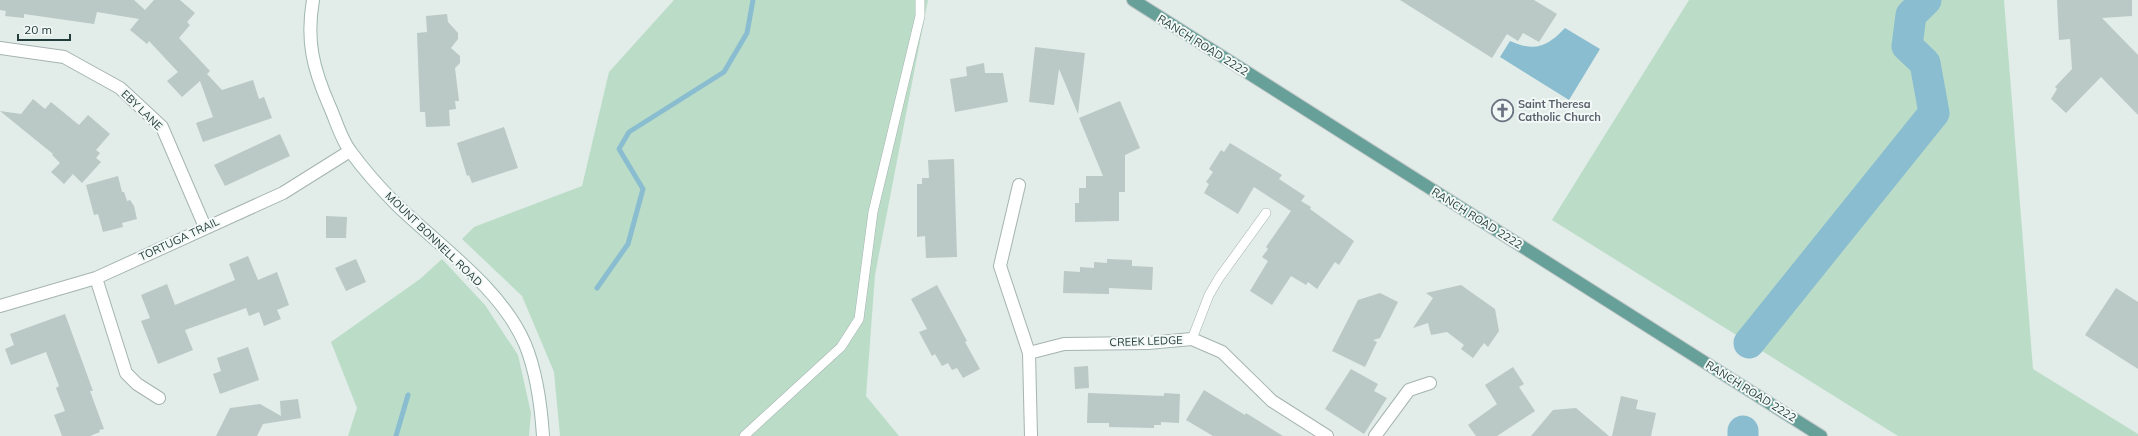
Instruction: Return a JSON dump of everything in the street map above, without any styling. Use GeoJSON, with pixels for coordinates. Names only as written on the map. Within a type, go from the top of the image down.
{"type":"FeatureCollection","features":[{"type":"Feature","properties":{"kind":"main road","name":"RANCH ROAD 2222"},"geometry":{"type":"LineString","coordinates":[[1132,0],[1821,436]]}},
{"type":"Feature","properties":{"kind":"street","name":"MOUNT BONNELL ROAD"},"geometry":{"type":"LineString","coordinates":[[313,0],[310,15],[311,53],[321,86],[350,151],[396,204],[470,270],[508,316],[524,344],[537,384],[543,436]]}},
{"type":"Feature","properties":{"kind":"street","name":"EBY LANE"},"geometry":{"type":"LineString","coordinates":[[0,48],[64,57],[120,88],[162,127],[205,227]]}},
{"type":"Feature","properties":{"kind":"street","name":"TORTUGA TRAIL"},"geometry":{"type":"LineString","coordinates":[[0,306],[96,278],[205,227],[283,193],[350,151]]}},
{"type":"Feature","properties":{"kind":"street"},"geometry":{"type":"LineString","coordinates":[[1019,185],[1000,266],[1029,353],[1031,436]]}},
{"type":"Feature","properties":{"kind":"street"},"geometry":{"type":"LineString","coordinates":[[96,278],[126,373],[137,384],[159,398]]}},
{"type":"Feature","properties":{"kind":"street","name":"CREEK LEDGE"},"geometry":{"type":"LineString","coordinates":[[1029,353],[1064,344],[1148,343],[1192,339],[1222,352],[1272,401],[1327,436]]}},
{"type":"Feature","properties":{"kind":"street"},"geometry":{"type":"LineString","coordinates":[[1374,436],[1409,390],[1430,383]]}},
{"type":"Feature","properties":{"kind":"lane"},"geometry":{"type":"LineString","coordinates":[[744,436],[841,347],[859,319],[873,212],[920,16],[920,0]]}},
{"type":"Feature","properties":{"kind":"lane"},"geometry":{"type":"LineString","coordinates":[[1192,339],[1209,296],[1219,278],[1266,212]]}},
{"type":"Feature","properties":{"kind":"green space"},"geometry":{"type":"Polygon","coordinates":[[[674,0],[928,0],[875,275],[866,396],[899,436],[560,436],[554,372],[522,296],[462,239],[474,227],[582,186],[609,72],[674,0]]]}},
{"type":"Feature","properties":{"kind":"green space"},"geometry":{"type":"Polygon","coordinates":[[[1689,0],[2004,0],[2033,369],[2138,434],[2138,436],[1898,436],[1552,220],[1689,0]]]}},
{"type":"Feature","properties":{"kind":"green space"},"geometry":{"type":"Polygon","coordinates":[[[442,259],[485,305],[518,355],[531,413],[529,436],[348,436],[357,408],[331,342],[420,279],[442,259]]]}},
{"type":"Feature","properties":{"kind":"water"},"geometry":{"type":"Polygon","coordinates":[[[1565,28],[1600,49],[1569,100],[1500,57],[1510,41],[1527,46],[1540,46],[1552,40],[1565,28]]]}},
{"type":"Feature","properties":{"kind":"building"},"geometry":{"type":"Polygon","coordinates":[[[0,0],[134,0],[145,10],[154,0],[180,0],[195,13],[187,22],[190,25],[179,38],[210,71],[207,74],[222,90],[253,80],[259,99],[264,97],[272,118],[203,142],[196,123],[213,117],[200,81],[182,97],[167,81],[178,72],[149,41],[147,44],[130,30],[139,19],[97,12],[94,24],[24,14],[24,18],[5,16],[6,11],[0,10],[0,0]]]}},
{"type":"Feature","properties":{"kind":"building"},"geometry":{"type":"Polygon","coordinates":[[[1400,0],[1534,0],[1557,14],[1539,42],[1523,33],[1518,41],[1507,34],[1492,58],[1400,0]]]}},
{"type":"Feature","properties":{"kind":"building"},"geometry":{"type":"Polygon","coordinates":[[[2057,0],[2132,0],[2132,16],[2102,18],[2138,55],[2138,115],[2101,77],[2066,113],[2051,99],[2057,89],[2055,87],[2072,69],[2070,39],[2059,40],[2057,0]]]}},
{"type":"Feature","properties":{"kind":"building"},"geometry":{"type":"Polygon","coordinates":[[[447,14],[448,22],[458,33],[458,39],[451,48],[460,56],[460,63],[455,68],[459,101],[455,101],[456,109],[449,110],[450,126],[426,127],[425,112],[420,112],[417,33],[427,32],[426,16],[447,14]]]}},
{"type":"Feature","properties":{"kind":"building"},"geometry":{"type":"Polygon","coordinates":[[[1035,47],[1085,53],[1078,114],[1059,69],[1054,105],[1029,102],[1035,47]]]}},
{"type":"Feature","properties":{"kind":"building"},"geometry":{"type":"Polygon","coordinates":[[[984,63],[985,73],[1003,73],[1008,102],[955,112],[950,79],[967,76],[966,67],[984,63]]]}},
{"type":"Feature","properties":{"kind":"building"},"geometry":{"type":"Polygon","coordinates":[[[33,99],[45,109],[51,102],[79,125],[88,115],[110,134],[96,150],[100,153],[96,158],[101,162],[82,183],[73,174],[64,184],[51,172],[60,163],[52,155],[53,154],[0,111],[21,114],[33,99]]]}},
{"type":"Feature","properties":{"kind":"building"},"geometry":{"type":"Polygon","coordinates":[[[1120,101],[1140,148],[1125,155],[1125,192],[1119,192],[1119,221],[1075,222],[1075,203],[1079,203],[1079,188],[1086,188],[1086,176],[1103,176],[1079,118],[1120,101]]]}},
{"type":"Feature","properties":{"kind":"building"},"geometry":{"type":"Polygon","coordinates":[[[504,127],[518,168],[472,183],[469,175],[467,176],[457,143],[504,127]]]}},
{"type":"Feature","properties":{"kind":"building"},"geometry":{"type":"Polygon","coordinates":[[[280,134],[290,156],[225,186],[214,165],[280,134]]]}},
{"type":"Feature","properties":{"kind":"building"},"geometry":{"type":"Polygon","coordinates":[[[1230,143],[1282,175],[1279,179],[1305,196],[1301,201],[1311,207],[1310,209],[1354,241],[1339,265],[1335,262],[1317,289],[1308,282],[1306,285],[1291,276],[1272,305],[1250,291],[1268,261],[1262,257],[1268,249],[1266,247],[1291,211],[1254,187],[1238,214],[1204,193],[1209,184],[1206,182],[1213,172],[1209,169],[1221,150],[1224,152],[1230,143]]]}},
{"type":"Feature","properties":{"kind":"building"},"geometry":{"type":"Polygon","coordinates":[[[954,159],[957,257],[926,258],[925,236],[917,237],[917,184],[922,184],[922,178],[929,178],[928,160],[954,159]]]}},
{"type":"Feature","properties":{"kind":"building"},"geometry":{"type":"Polygon","coordinates":[[[118,176],[122,192],[124,192],[127,201],[130,200],[134,206],[137,219],[122,223],[123,227],[103,232],[98,214],[94,215],[86,185],[118,176]]]}},
{"type":"Feature","properties":{"kind":"building"},"geometry":{"type":"Polygon","coordinates":[[[326,216],[347,217],[346,238],[326,238],[326,216]]]}},
{"type":"Feature","properties":{"kind":"building"},"geometry":{"type":"Polygon","coordinates":[[[248,256],[258,280],[277,272],[289,305],[277,310],[281,319],[264,326],[259,312],[249,316],[246,308],[185,330],[193,350],[158,364],[141,321],[150,318],[141,295],[167,284],[175,305],[235,280],[229,264],[248,256]]]}},
{"type":"Feature","properties":{"kind":"building"},"geometry":{"type":"Polygon","coordinates":[[[356,259],[366,282],[346,291],[335,268],[356,259]]]}},
{"type":"Feature","properties":{"kind":"building"},"geometry":{"type":"Polygon","coordinates":[[[1107,259],[1132,260],[1132,266],[1153,267],[1152,290],[1109,288],[1109,294],[1063,293],[1064,271],[1080,272],[1080,267],[1094,268],[1094,262],[1107,263],[1107,259]]]}},
{"type":"Feature","properties":{"kind":"building"},"geometry":{"type":"Polygon","coordinates":[[[937,285],[980,369],[963,378],[957,368],[952,370],[948,363],[942,366],[935,354],[932,356],[919,332],[927,329],[911,299],[937,285]]]}},
{"type":"Feature","properties":{"kind":"building"},"geometry":{"type":"Polygon","coordinates":[[[1461,285],[1495,309],[1499,331],[1488,347],[1484,343],[1473,358],[1461,349],[1464,345],[1447,332],[1431,335],[1428,323],[1413,328],[1433,298],[1426,293],[1461,285]]]}},
{"type":"Feature","properties":{"kind":"building"},"geometry":{"type":"Polygon","coordinates":[[[2116,288],[2138,302],[2138,369],[2085,335],[2116,288]]]}},
{"type":"Feature","properties":{"kind":"building"},"geometry":{"type":"Polygon","coordinates":[[[1380,293],[1398,302],[1380,338],[1373,340],[1377,342],[1365,367],[1332,351],[1358,300],[1380,293]]]}},
{"type":"Feature","properties":{"kind":"building"},"geometry":{"type":"Polygon","coordinates":[[[65,314],[93,391],[90,391],[104,429],[99,430],[100,432],[90,436],[62,436],[54,415],[65,411],[56,388],[59,386],[46,352],[11,365],[5,349],[14,345],[10,334],[65,314]]]}},
{"type":"Feature","properties":{"kind":"building"},"geometry":{"type":"Polygon","coordinates":[[[248,347],[259,380],[220,394],[213,374],[221,371],[217,358],[248,347]]]}},
{"type":"Feature","properties":{"kind":"building"},"geometry":{"type":"Polygon","coordinates":[[[1088,366],[1089,388],[1075,389],[1074,367],[1088,366]]]}},
{"type":"Feature","properties":{"kind":"building"},"geometry":{"type":"Polygon","coordinates":[[[1513,367],[1524,384],[1519,387],[1535,411],[1497,436],[1476,436],[1468,425],[1497,404],[1485,385],[1513,367]]]}},
{"type":"Feature","properties":{"kind":"building"},"geometry":{"type":"Polygon","coordinates":[[[1351,369],[1378,384],[1374,391],[1387,398],[1364,434],[1325,409],[1351,369]]]}},
{"type":"Feature","properties":{"kind":"building"},"geometry":{"type":"Polygon","coordinates":[[[1204,390],[1245,415],[1246,413],[1283,436],[1213,436],[1186,420],[1204,390]]]}},
{"type":"Feature","properties":{"kind":"building"},"geometry":{"type":"Polygon","coordinates":[[[1088,393],[1164,396],[1164,393],[1180,394],[1179,423],[1161,422],[1161,425],[1154,425],[1154,428],[1109,427],[1109,423],[1087,423],[1088,393]]]}},
{"type":"Feature","properties":{"kind":"building"},"geometry":{"type":"Polygon","coordinates":[[[1621,396],[1638,400],[1636,409],[1656,413],[1651,436],[1612,436],[1621,396]]]}},
{"type":"Feature","properties":{"kind":"building"},"geometry":{"type":"Polygon","coordinates":[[[298,399],[301,418],[263,424],[257,436],[216,436],[230,408],[260,404],[281,416],[280,401],[298,399]]]}},
{"type":"Feature","properties":{"kind":"building"},"geometry":{"type":"Polygon","coordinates":[[[1576,408],[1609,436],[1531,436],[1553,410],[1576,408]]]}},
{"type":"Feature","properties":{"kind":"waterway"},"geometry":{"type":"LineString","coordinates":[[597,288],[628,244],[643,189],[619,149],[629,132],[724,72],[747,33],[753,0]]}},
{"type":"Feature","properties":{"kind":"waterway"},"geometry":{"type":"LineString","coordinates":[[1749,343],[1934,113],[1925,63],[1907,46],[1911,15],[1926,0]]}},
{"type":"Feature","properties":{"kind":"waterway"},"geometry":{"type":"LineString","coordinates":[[396,436],[408,395]]}},
{"type":"Feature","properties":{"kind":"waterway"},"geometry":{"type":"LineString","coordinates":[[1743,431],[1743,436]]}},
{"type":"Feature","properties":{"kind":"place","name":"Saint Theresa Catholic Church"},"geometry":{"type":"Point","coordinates":[1503,110]}}]}
